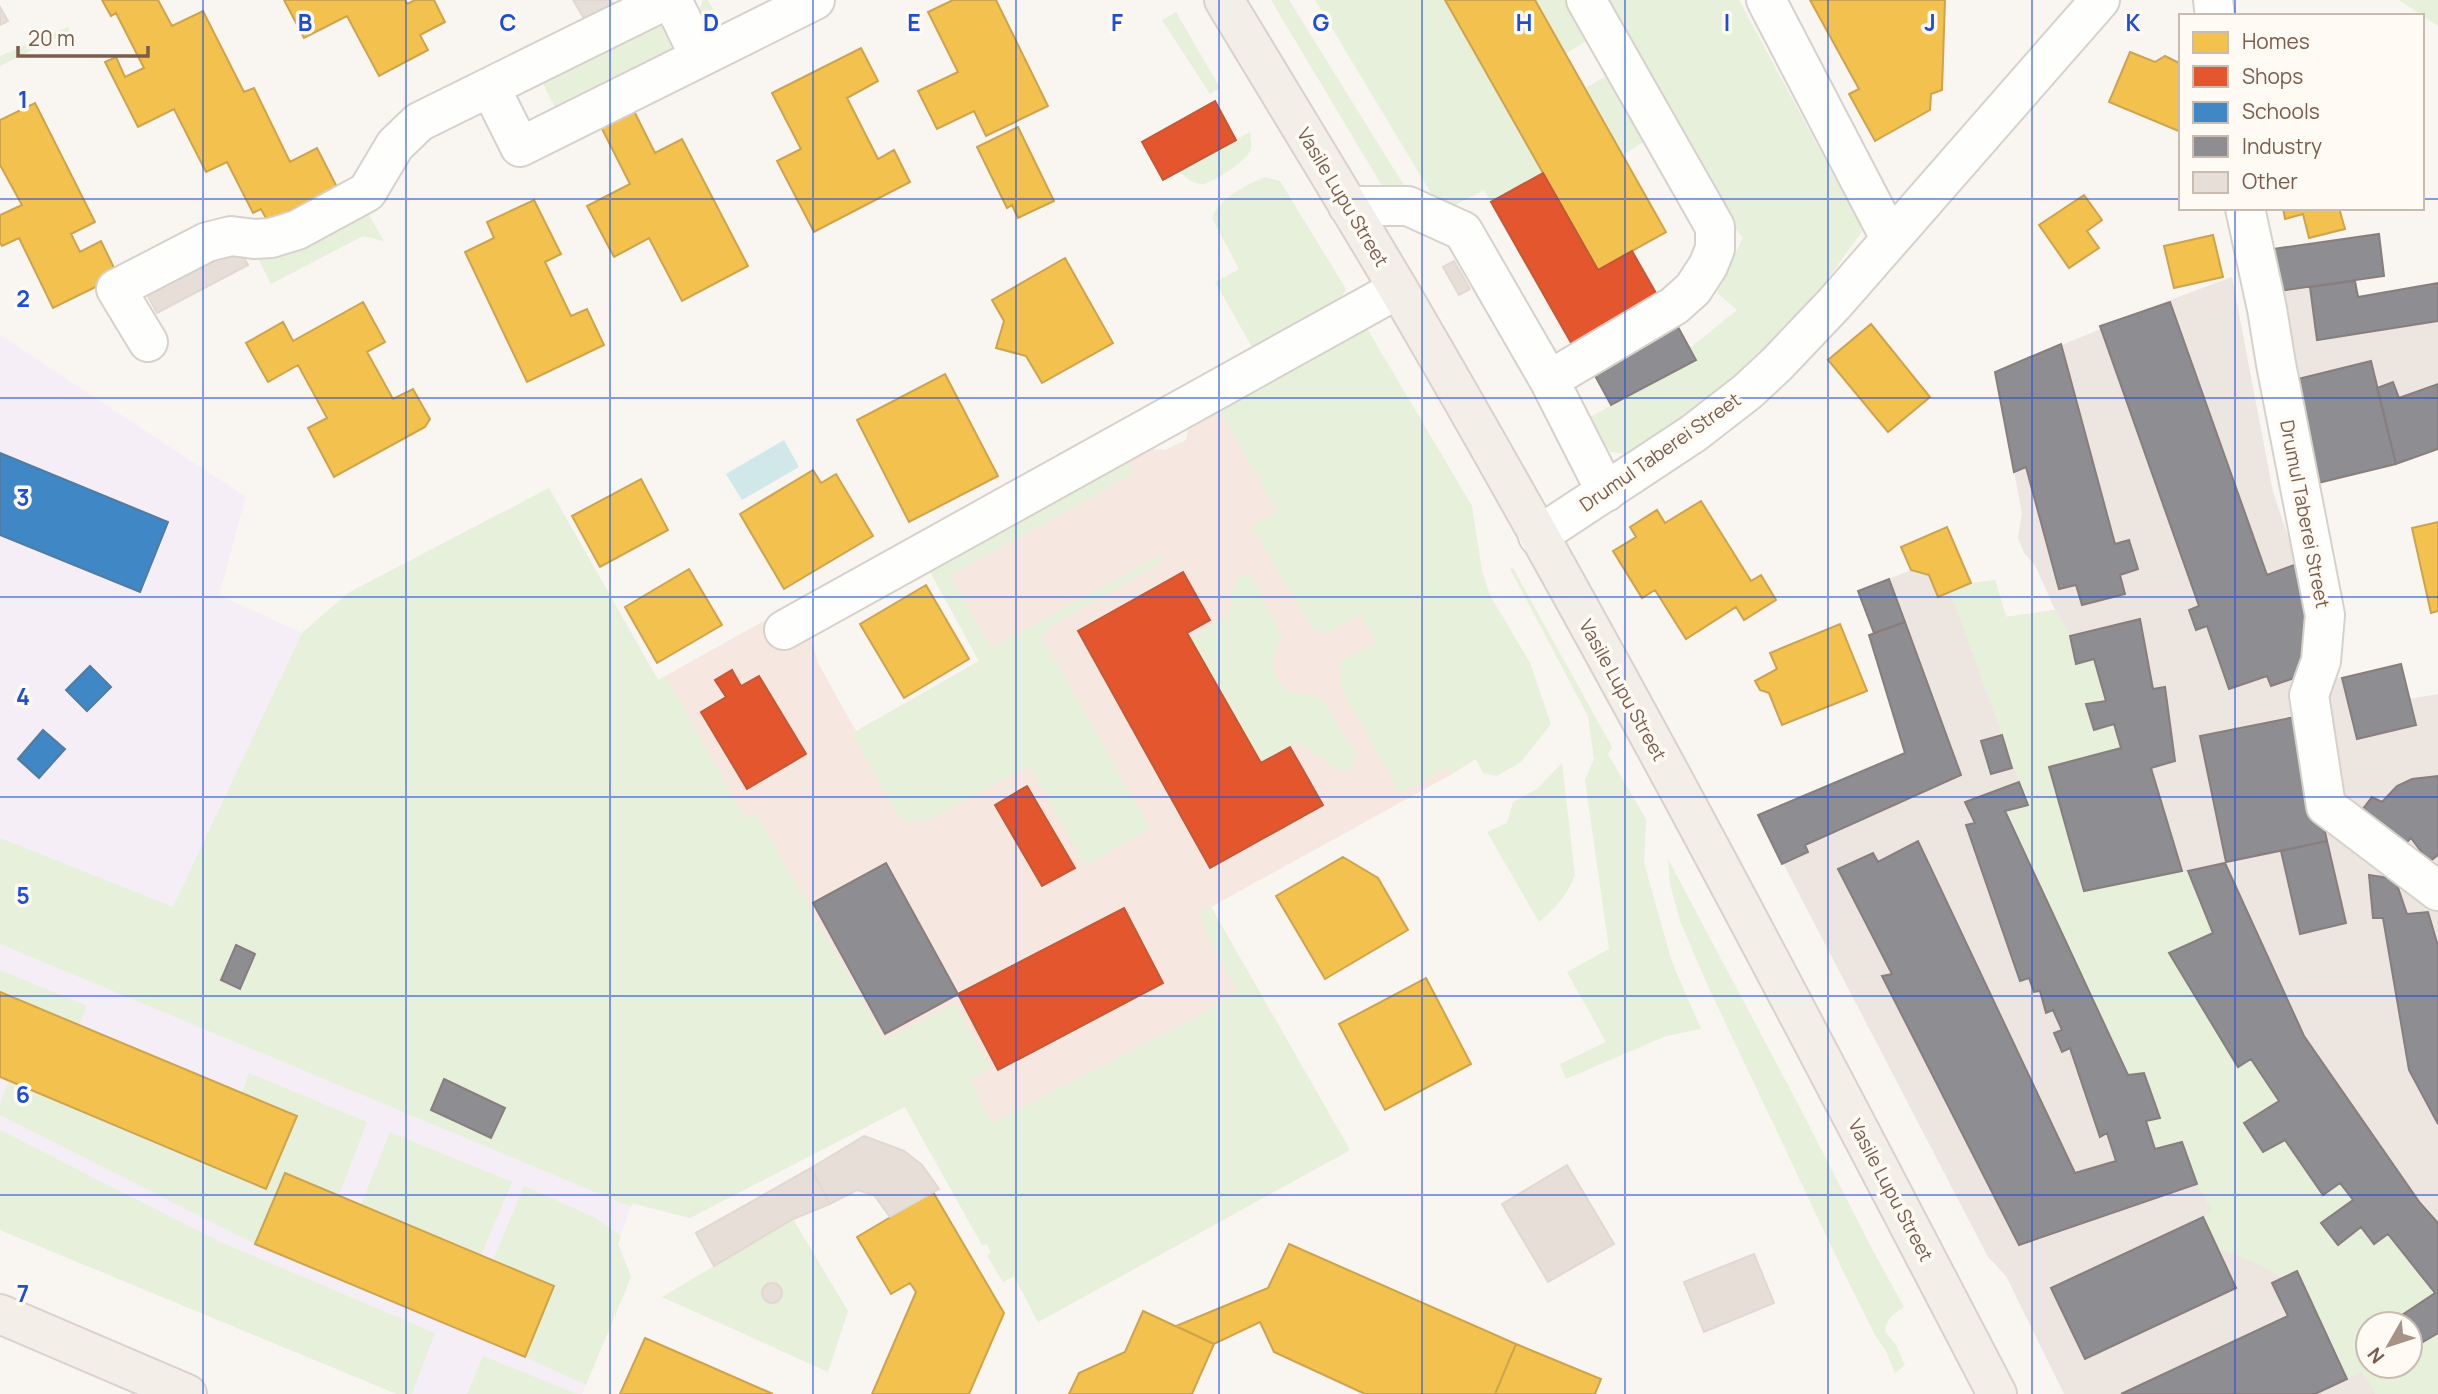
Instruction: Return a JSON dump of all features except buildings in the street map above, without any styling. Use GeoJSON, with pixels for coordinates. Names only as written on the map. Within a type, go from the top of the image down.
{"type":"FeatureCollection","features":[{"type":"Feature","properties":{"kind":"main road","name":"Vasile Lupu Street"},"geometry":{"type":"LineString","coordinates":[[1224,0],[1398,289],[1538,536],[1738,897],[1997,1394]]}},
{"type":"Feature","properties":{"kind":"main road"},"geometry":{"type":"LineString","coordinates":[[0,1314],[187,1394]]}},
{"type":"Feature","properties":{"kind":"street"},"geometry":{"type":"LineString","coordinates":[[148,342],[116,289],[207,242],[231,236],[271,238],[297,230],[367,192],[396,145],[419,122],[666,0]]}},
{"type":"Feature","properties":{"kind":"street"},"geometry":{"type":"LineString","coordinates":[[671,0],[700,57]]}},
{"type":"Feature","properties":{"kind":"street"},"geometry":{"type":"LineString","coordinates":[[490,88],[520,146],[815,0]]}},
{"type":"Feature","properties":{"kind":"street"},"geometry":{"type":"LineString","coordinates":[[1549,380],[1674,306],[1693,289],[1715,249],[1715,227],[1586,0]]}},
{"type":"Feature","properties":{"kind":"street"},"geometry":{"type":"LineString","coordinates":[[1766,0],[1890,237]]}},
{"type":"Feature","properties":{"kind":"street","name":"Drumul Taberei Street"},"geometry":{"type":"LineString","coordinates":[[1538,536],[1694,433],[1777,365],[2100,0]]}},
{"type":"Feature","properties":{"kind":"street"},"geometry":{"type":"LineString","coordinates":[[1348,206],[1408,206],[1463,231],[1549,380],[1606,492]]}},
{"type":"Feature","properties":{"kind":"street","name":"Drumul Taberei Street"},"geometry":{"type":"LineString","coordinates":[[2245,210],[2325,615],[2321,661],[2309,695],[2326,806],[2438,891]]}},
{"type":"Feature","properties":{"kind":"street"},"geometry":{"type":"LineString","coordinates":[[784,629],[1398,289]]}},
{"type":"Feature","properties":{"kind":"shaded area"},"geometry":{"type":"Polygon","coordinates":[[[2232,277],[2273,492],[2314,612],[2300,676],[2342,678],[2401,664],[2409,699],[2438,694],[2438,1394],[2064,1394],[2006,1276],[1988,1257],[1758,815],[1905,753],[1869,635],[1905,622],[1889,579],[1911,570],[1929,575],[1939,597],[1971,583],[1995,580],[2006,617],[2055,610],[2035,565],[2024,553],[2018,538],[2022,513],[1995,372],[2101,329],[2100,326],[2232,277]]]}},
{"type":"Feature","properties":{"kind":"shaded area"},"geometry":{"type":"Polygon","coordinates":[[[2355,281],[2358,297],[2438,283],[2438,449],[2318,483],[2279,291],[2355,281]]]}},
{"type":"Feature","properties":{"kind":"shaded area"},"geometry":{"type":"Polygon","coordinates":[[[0,335],[246,497],[219,595],[302,633],[348,593],[549,488],[902,1108],[690,1218],[632,1204],[618,1243],[631,1277],[582,1394],[397,1394],[0,1230],[0,335]]]}},
{"type":"Feature","properties":{"kind":"shaded area"},"geometry":{"type":"Polygon","coordinates":[[[1233,393],[1452,774],[1211,907],[1350,1150],[1038,1322],[1014,1276],[1003,1282],[987,1255],[991,1253],[987,1244],[982,1245],[905,1107],[902,1108],[658,680],[767,619],[785,648],[816,630],[811,638],[818,663],[856,731],[979,661],[928,568],[1144,448],[1165,450],[1186,440],[1190,421],[1233,393]]]}},
{"type":"Feature","properties":{"kind":"green space"},"geometry":{"type":"Polygon","coordinates":[[[703,0],[708,0],[723,28],[708,27],[698,14],[703,0]]]}},
{"type":"Feature","properties":{"kind":"green space"},"geometry":{"type":"Polygon","coordinates":[[[1271,0],[1289,0],[1405,187],[1406,194],[1381,184],[1271,0]]]}},
{"type":"Feature","properties":{"kind":"green space"},"geometry":{"type":"Polygon","coordinates":[[[1315,0],[1445,0],[1543,173],[1491,202],[1484,190],[1446,210],[1437,203],[1315,0]]]}},
{"type":"Feature","properties":{"kind":"green space"},"geometry":{"type":"Polygon","coordinates":[[[1535,0],[1570,0],[1593,37],[1565,54],[1535,0]]]}},
{"type":"Feature","properties":{"kind":"green space"},"geometry":{"type":"Polygon","coordinates":[[[1598,0],[1739,0],[1863,230],[1822,287],[1761,354],[1707,402],[1626,454],[1610,452],[1590,417],[1696,360],[1690,348],[1737,310],[1717,293],[1743,237],[1725,218],[1598,0]]]}},
{"type":"Feature","properties":{"kind":"green space"},"geometry":{"type":"Polygon","coordinates":[[[2399,0],[2438,0],[2438,26],[2424,14],[2399,0]]]}},
{"type":"Feature","properties":{"kind":"green space"},"geometry":{"type":"Polygon","coordinates":[[[1176,12],[1220,88],[1210,94],[1162,20],[1176,12]]]}},
{"type":"Feature","properties":{"kind":"green space"},"geometry":{"type":"Polygon","coordinates":[[[662,18],[680,54],[558,113],[540,78],[662,18]]]}},
{"type":"Feature","properties":{"kind":"green space"},"geometry":{"type":"Polygon","coordinates":[[[68,27],[70,31],[0,66],[0,56],[68,27]]]}},
{"type":"Feature","properties":{"kind":"green space"},"geometry":{"type":"Polygon","coordinates":[[[1612,73],[1649,139],[1622,155],[1585,88],[1612,73]]]}},
{"type":"Feature","properties":{"kind":"green space"},"geometry":{"type":"Polygon","coordinates":[[[1250,132],[1249,154],[1215,179],[1199,184],[1178,171],[1250,132]]]}},
{"type":"Feature","properties":{"kind":"green space"},"geometry":{"type":"Polygon","coordinates":[[[1265,177],[1280,181],[1346,289],[1337,305],[1256,354],[1215,282],[1239,269],[1212,218],[1227,198],[1265,177]]]}},
{"type":"Feature","properties":{"kind":"green space"},"geometry":{"type":"Polygon","coordinates":[[[363,205],[384,241],[363,236],[271,284],[256,254],[363,205]]]}},
{"type":"Feature","properties":{"kind":"green space"},"geometry":{"type":"Polygon","coordinates":[[[1365,325],[1472,506],[1482,571],[1490,595],[1530,663],[1551,724],[1520,763],[1496,776],[1483,773],[1476,759],[1452,774],[1447,767],[1401,794],[1340,686],[1339,662],[1376,643],[1360,614],[1326,634],[1312,628],[1251,526],[1277,511],[1216,404],[1365,325]]]}},
{"type":"Feature","properties":{"kind":"green space"},"geometry":{"type":"Polygon","coordinates":[[[1127,458],[1134,474],[951,575],[991,648],[1164,553],[1159,564],[1050,627],[1041,638],[1150,828],[1085,866],[1030,765],[929,820],[907,823],[896,812],[852,734],[979,661],[928,568],[1127,458]]]}},
{"type":"Feature","properties":{"kind":"green space"},"geometry":{"type":"Polygon","coordinates":[[[549,488],[658,680],[666,676],[745,818],[756,813],[885,1040],[955,1004],[990,1068],[969,1080],[992,1123],[1199,1015],[1238,991],[1208,938],[1200,912],[1211,907],[1350,1150],[1038,1322],[1014,1276],[1003,1282],[987,1255],[991,1253],[987,1244],[982,1245],[905,1107],[690,1218],[632,1203],[631,1207],[0,944],[0,838],[173,907],[302,633],[348,593],[549,488]]]}},
{"type":"Feature","properties":{"kind":"green space"},"geometry":{"type":"Polygon","coordinates":[[[1513,568],[1612,747],[1608,754],[1646,819],[1644,863],[1672,962],[1701,1029],[1666,1036],[1566,1079],[1560,1064],[1606,1042],[1567,972],[1609,949],[1585,780],[1594,759],[1588,716],[1510,569],[1513,568]]]}},
{"type":"Feature","properties":{"kind":"green space"},"geometry":{"type":"Polygon","coordinates":[[[1250,573],[1283,638],[1275,653],[1276,676],[1286,689],[1294,693],[1321,698],[1358,756],[1349,771],[1342,772],[1297,742],[1261,763],[1191,639],[1229,614],[1235,579],[1250,573]]]}},
{"type":"Feature","properties":{"kind":"green space"},"geometry":{"type":"Polygon","coordinates":[[[1995,580],[2006,617],[2056,610],[2070,636],[2076,664],[2094,659],[2106,701],[2086,705],[2094,730],[2114,724],[2121,748],[2049,768],[2084,891],[2188,871],[2213,933],[2170,953],[2238,1067],[2251,1059],[2279,1101],[2244,1123],[2263,1152],[2285,1140],[2323,1194],[2340,1183],[2353,1200],[2361,1227],[2374,1244],[2388,1234],[2435,1293],[2409,1310],[2354,1310],[2354,1376],[2347,1379],[2297,1272],[2282,1278],[2256,1263],[2217,1248],[2203,1217],[2212,1211],[2197,1184],[2182,1142],[2155,1149],[2146,1121],[2159,1118],[2144,1073],[2128,1075],[2005,811],[2027,804],[1950,592],[1971,583],[1995,580]]]}},
{"type":"Feature","properties":{"kind":"green space"},"geometry":{"type":"Polygon","coordinates":[[[1562,763],[1575,875],[1560,901],[1539,922],[1487,832],[1507,823],[1513,802],[1537,789],[1562,763]]]}},
{"type":"Feature","properties":{"kind":"green space"},"geometry":{"type":"Polygon","coordinates":[[[1668,859],[1904,1307],[1891,1317],[1885,1332],[1896,1345],[1905,1365],[1895,1373],[1844,1273],[1707,984],[1680,921],[1670,884],[1668,859]]]}},
{"type":"Feature","properties":{"kind":"green space"},"geometry":{"type":"Polygon","coordinates":[[[0,970],[87,1006],[79,1025],[0,992],[0,970]]]}},
{"type":"Feature","properties":{"kind":"green space"},"geometry":{"type":"Polygon","coordinates":[[[249,1073],[367,1122],[339,1195],[285,1173],[255,1244],[0,1115],[0,1104],[9,1081],[266,1188],[242,1093],[249,1073]]]}},
{"type":"Feature","properties":{"kind":"green space"},"geometry":{"type":"Polygon","coordinates":[[[0,1130],[216,1240],[435,1333],[412,1394],[397,1394],[0,1230],[0,1130]]]}},
{"type":"Feature","properties":{"kind":"green space"},"geometry":{"type":"Polygon","coordinates":[[[390,1132],[512,1182],[481,1255],[361,1205],[390,1132]]]}},
{"type":"Feature","properties":{"kind":"green space"},"geometry":{"type":"Polygon","coordinates":[[[524,1186],[596,1218],[621,1236],[618,1244],[631,1277],[586,1385],[525,1357],[554,1286],[493,1260],[524,1186]]]}},
{"type":"Feature","properties":{"kind":"green space"},"geometry":{"type":"Polygon","coordinates":[[[793,1219],[848,1311],[828,1372],[662,1297],[793,1219]]]}},
{"type":"Feature","properties":{"kind":"green space"},"geometry":{"type":"Polygon","coordinates":[[[2438,1333],[2438,1394],[2375,1394],[2367,1380],[2424,1380],[2424,1341],[2438,1333]]]}},
{"type":"Feature","properties":{"kind":"green space"},"geometry":{"type":"Polygon","coordinates":[[[483,1356],[577,1394],[467,1394],[483,1356]]]}},
{"type":"Feature","properties":{"kind":"water"},"geometry":{"type":"Polygon","coordinates":[[[784,440],[799,467],[742,500],[726,474],[784,440]]]}}]}
